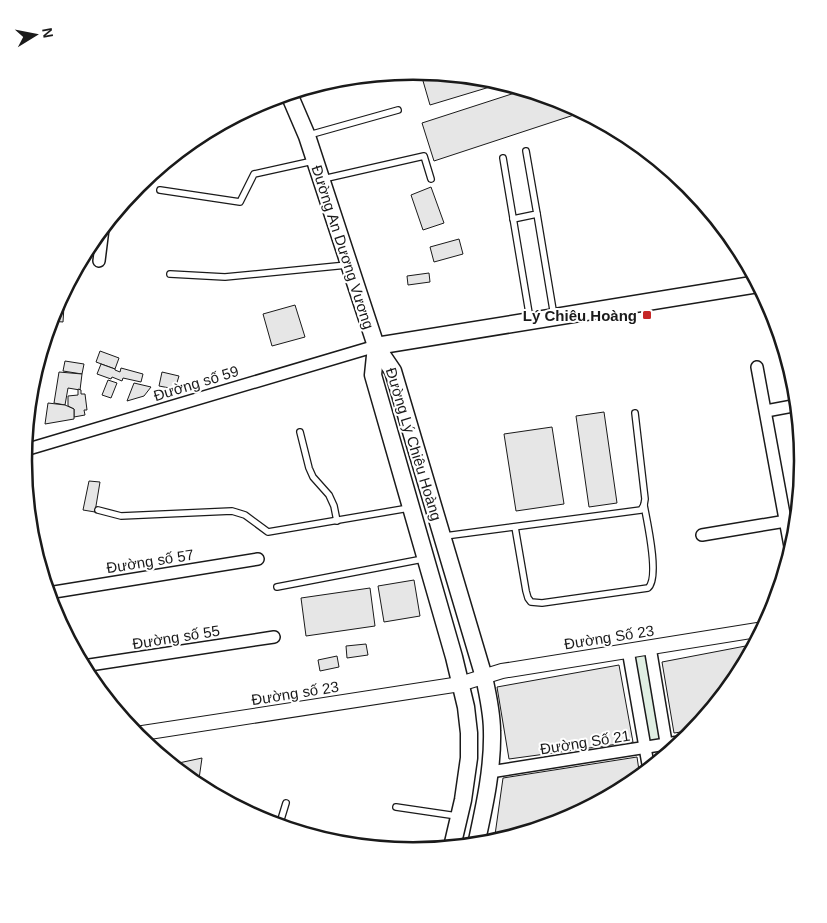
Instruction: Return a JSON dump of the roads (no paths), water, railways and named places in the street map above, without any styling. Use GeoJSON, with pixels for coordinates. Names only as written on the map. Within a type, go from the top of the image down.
{"type":"FeatureCollection","features":[{"type":"Feature","properties":{"kind":"main road","name":"Đường An Dương Vương"},"geometry":{"type":"LineString","coordinates":[[292,101],[307,136],[376,346],[751,285]]}},
{"type":"Feature","properties":{"kind":"main road","name":"Đường Lý Chiêu Hoàng"},"geometry":{"type":"LineString","coordinates":[[376,346],[373,376],[454,657],[466,707],[469,758],[454,840]]}},
{"type":"Feature","properties":{"kind":"main road","name":"Đường Lý Chiêu Hoàng"},"geometry":{"type":"LineString","coordinates":[[376,346],[393,371],[489,698],[492,730],[490,772],[478,837]]}},
{"type":"Feature","properties":{"kind":"street"},"geometry":{"type":"LineString","coordinates":[[99,260],[101,244]]}},
{"type":"Feature","properties":{"kind":"street","name":"Đường số 59"},"geometry":{"type":"LineString","coordinates":[[33,448],[376,346]]}},
{"type":"Feature","properties":{"kind":"street"},"geometry":{"type":"LineString","coordinates":[[757,367],[791,514]]}},
{"type":"Feature","properties":{"kind":"street"},"geometry":{"type":"LineString","coordinates":[[766,411],[790,406]]}},
{"type":"Feature","properties":{"kind":"street"},"geometry":{"type":"LineString","coordinates":[[702,536],[789,520]]}},
{"type":"Feature","properties":{"kind":"street","name":"Đường số 57"},"geometry":{"type":"LineString","coordinates":[[56,592],[258,559]]}},
{"type":"Feature","properties":{"kind":"street","name":"Đường Số 23"},"geometry":{"type":"LineString","coordinates":[[460,684],[502,671],[755,630]]}},
{"type":"Feature","properties":{"kind":"street","name":"Đường số 55"},"geometry":{"type":"LineString","coordinates":[[92,665],[274,637]]}},
{"type":"Feature","properties":{"kind":"street"},"geometry":{"type":"LineString","coordinates":[[650,647],[667,747]]}},
{"type":"Feature","properties":{"kind":"street"},"geometry":{"type":"LineString","coordinates":[[628,650],[647,762]]}},
{"type":"Feature","properties":{"kind":"street","name":"Đường số 23"},"geometry":{"type":"LineString","coordinates":[[146,733],[460,684]]}},
{"type":"Feature","properties":{"kind":"street","name":"Đường Số 21"},"geometry":{"type":"LineString","coordinates":[[490,772],[645,747],[664,749]]}},
{"type":"Feature","properties":{"kind":"lane"},"geometry":{"type":"LineString","coordinates":[[307,136],[398,110]]}},
{"type":"Feature","properties":{"kind":"lane"},"geometry":{"type":"LineString","coordinates":[[526,151],[554,316]]}},
{"type":"Feature","properties":{"kind":"lane"},"geometry":{"type":"LineString","coordinates":[[321,180],[424,156],[431,179]]}},
{"type":"Feature","properties":{"kind":"lane"},"geometry":{"type":"LineString","coordinates":[[503,158],[530,320]]}},
{"type":"Feature","properties":{"kind":"lane"},"geometry":{"type":"LineString","coordinates":[[160,190],[240,202],[254,174],[315,160]]}},
{"type":"Feature","properties":{"kind":"lane"},"geometry":{"type":"LineString","coordinates":[[513,220],[537,214]]}},
{"type":"Feature","properties":{"kind":"lane"},"geometry":{"type":"LineString","coordinates":[[170,274],[225,277],[350,265]]}},
{"type":"Feature","properties":{"kind":"lane"},"geometry":{"type":"LineString","coordinates":[[442,536],[641,510],[646,498],[635,413]]}},
{"type":"Feature","properties":{"kind":"lane"},"geometry":{"type":"LineString","coordinates":[[300,432],[309,468],[313,477],[329,495],[334,506],[337,521]]}},
{"type":"Feature","properties":{"kind":"lane"},"geometry":{"type":"LineString","coordinates":[[515,527],[526,591],[531,602],[542,603],[648,588],[653,582],[652,557],[644,505]]}},
{"type":"Feature","properties":{"kind":"lane"},"geometry":{"type":"LineString","coordinates":[[98,510],[121,516],[232,511],[245,515],[268,532],[411,508]]}},
{"type":"Feature","properties":{"kind":"lane"},"geometry":{"type":"LineString","coordinates":[[277,587],[425,559]]}},
{"type":"Feature","properties":{"kind":"lane"},"geometry":{"type":"LineString","coordinates":[[281,818],[286,803]]}},
{"type":"Feature","properties":{"kind":"lane"},"geometry":{"type":"LineString","coordinates":[[396,807],[459,816]]}},
{"type":"Feature","properties":{"kind":"place","name":"Lý Chiêu Hoàng"},"geometry":{"type":"Point","coordinates":[647,315]}}]}
